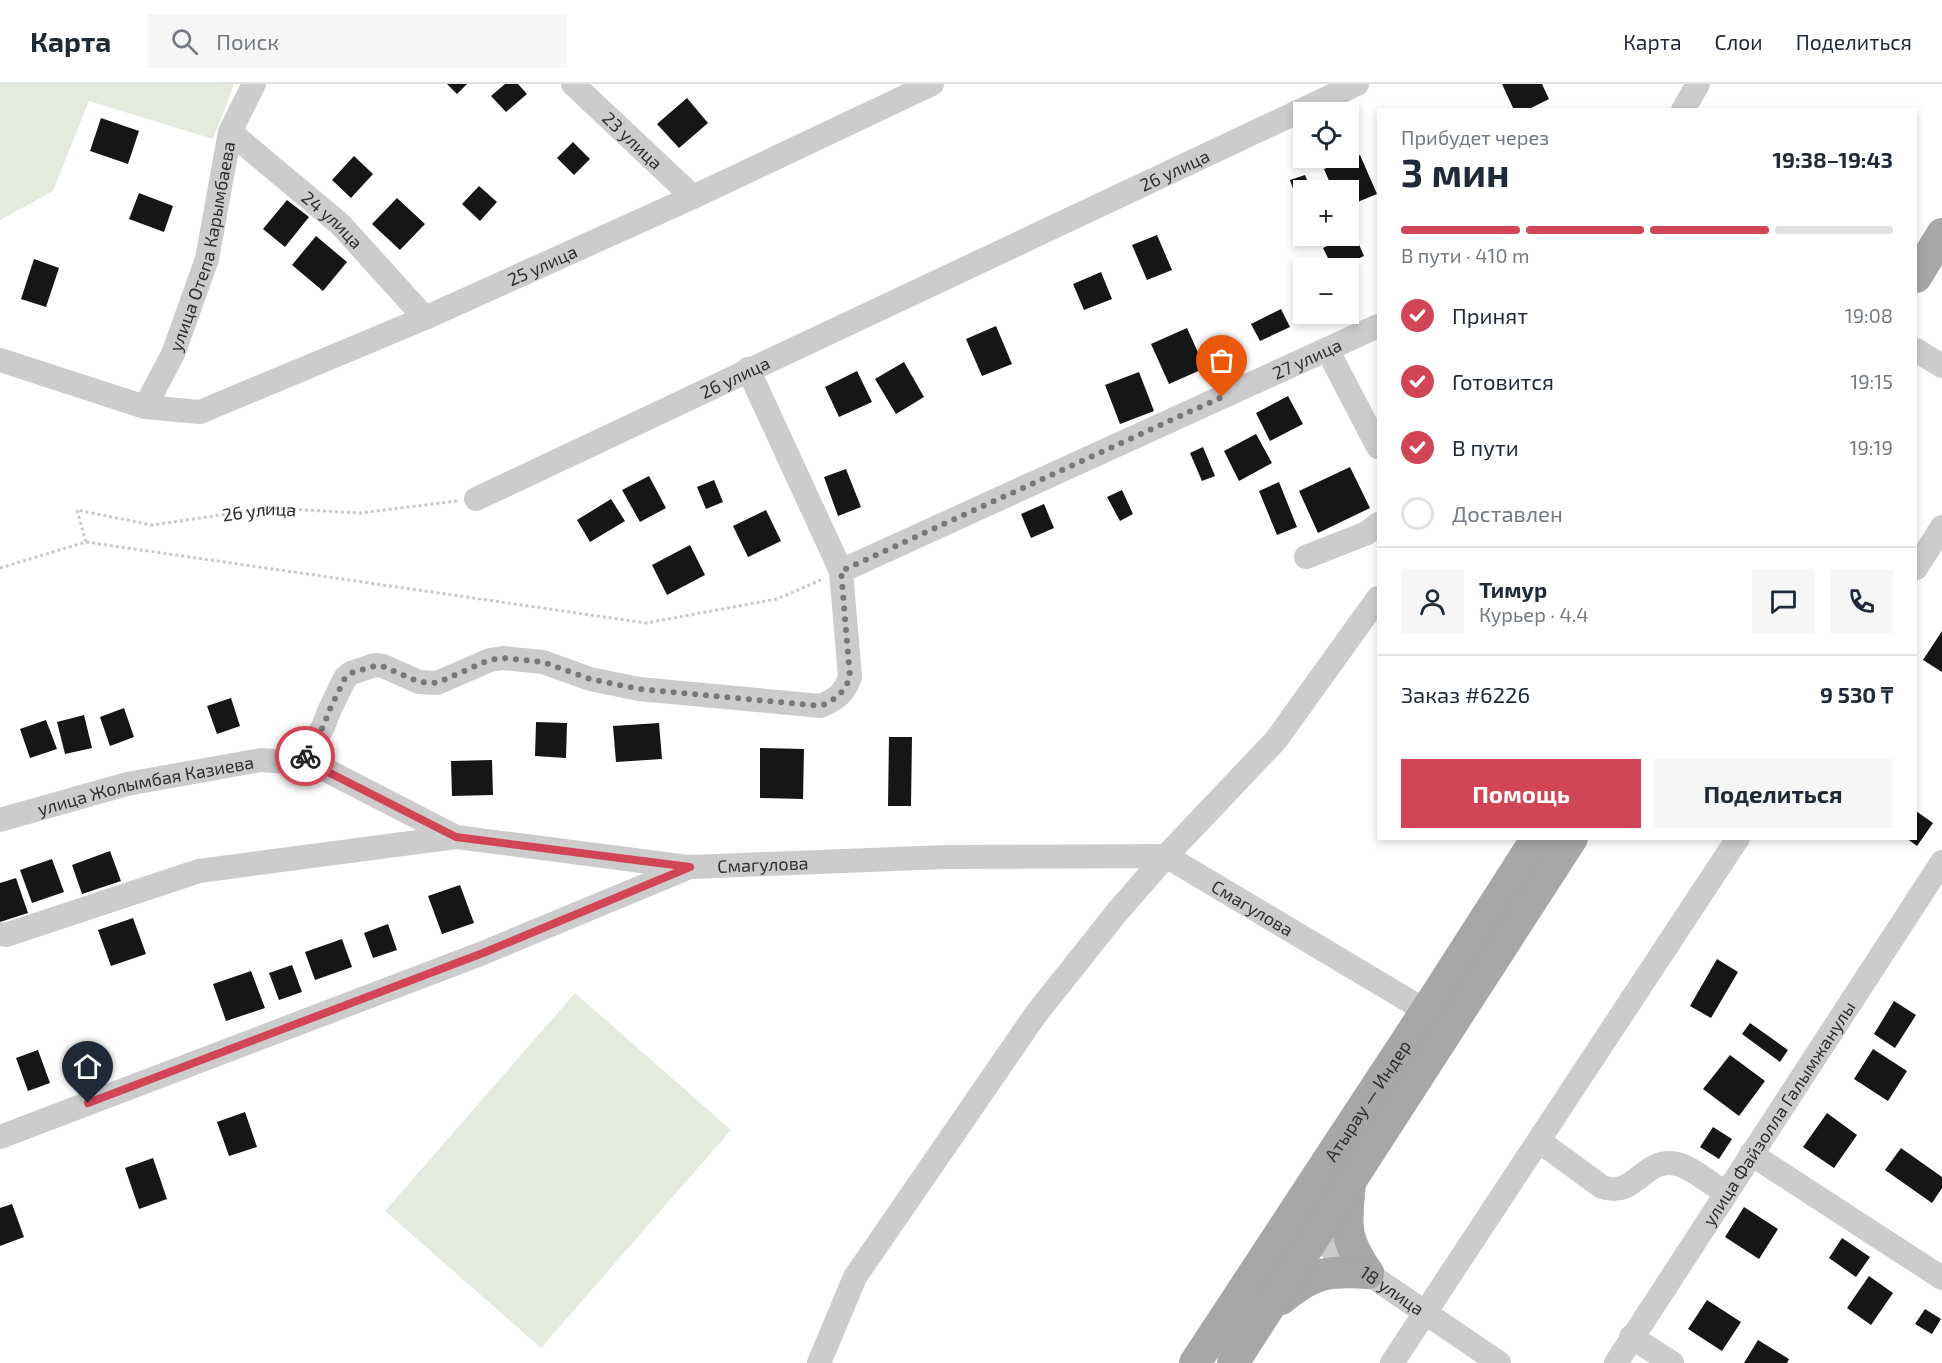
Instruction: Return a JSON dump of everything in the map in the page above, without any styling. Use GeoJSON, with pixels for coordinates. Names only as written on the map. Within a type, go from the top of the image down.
{"type":"FeatureCollection","features":[{"type":"Feature","properties":{"kind":"main road"},"geometry":{"type":"LineString","coordinates":[[1917,275],[1942,234]]}},
{"type":"Feature","properties":{"kind":"main road","name":"Атырау — Индер"},"geometry":{"type":"LineString","coordinates":[[1195,1363],[1536,840]]}},
{"type":"Feature","properties":{"kind":"main road","name":"Атырау — Индер"},"geometry":{"type":"LineString","coordinates":[[1233,1363],[1571,840]]}},
{"type":"Feature","properties":{"kind":"main road"},"geometry":{"type":"LineString","coordinates":[[1350,1183],[1347,1221],[1349,1239],[1354,1254],[1368,1273]]}},
{"type":"Feature","properties":{"kind":"main road"},"geometry":{"type":"LineString","coordinates":[[1268,1310],[1291,1291],[1323,1274],[1339,1271],[1368,1273]]}},
{"type":"Feature","properties":{"kind":"street","name":"улица Отепа Карымбаева"},"geometry":{"type":"LineString","coordinates":[[145,407],[173,354],[207,259],[230,132],[254,84]]}},
{"type":"Feature","properties":{"kind":"street","name":"23 улица"},"geometry":{"type":"LineString","coordinates":[[573,84],[693,197]]}},
{"type":"Feature","properties":{"kind":"street","name":"25 улица"},"geometry":{"type":"LineString","coordinates":[[0,360],[145,407],[200,412],[424,318],[693,197],[932,84]]}},
{"type":"Feature","properties":{"kind":"street","name":"26 улица"},"geometry":{"type":"LineString","coordinates":[[476,499],[1357,84]]}},
{"type":"Feature","properties":{"kind":"street"},"geometry":{"type":"LineString","coordinates":[[1684,108],[1698,84]]}},
{"type":"Feature","properties":{"kind":"street","name":"24 улица"},"geometry":{"type":"LineString","coordinates":[[230,132],[340,224],[424,318]]}},
{"type":"Feature","properties":{"kind":"street","name":"27 улица"},"geometry":{"type":"LineString","coordinates":[[841,571],[1377,326]]}},
{"type":"Feature","properties":{"kind":"street"},"geometry":{"type":"LineString","coordinates":[[1327,349],[1377,445]]}},
{"type":"Feature","properties":{"kind":"street"},"geometry":{"type":"LineString","coordinates":[[1917,351],[1942,366]]}},
{"type":"Feature","properties":{"kind":"street"},"geometry":{"type":"LineString","coordinates":[[300,763],[323,727],[345,678],[351,673],[375,666],[382,666],[419,682],[437,683],[489,660],[503,658],[543,662],[590,679],[639,689],[821,706],[835,700],[845,690],[850,677],[841,571],[748,369]]}},
{"type":"Feature","properties":{"kind":"street"},"geometry":{"type":"LineString","coordinates":[[1306,557],[1367,533],[1377,525]]}},
{"type":"Feature","properties":{"kind":"street"},"geometry":{"type":"LineString","coordinates":[[1917,566],[1942,527]]}},
{"type":"Feature","properties":{"kind":"street"},"geometry":{"type":"LineString","coordinates":[[819,1363],[855,1277],[1036,1014],[1118,911],[1166,856],[1276,740],[1377,599]]}},
{"type":"Feature","properties":{"kind":"street","name":"улица Жолымбая Казиева"},"geometry":{"type":"LineString","coordinates":[[0,820],[128,784],[261,760],[300,763],[324,770],[456,837]]}},
{"type":"Feature","properties":{"kind":"street","name":"улица Жолымбая Казиева"},"geometry":{"type":"LineString","coordinates":[[0,934],[6,935],[199,871],[456,837],[690,867]]}},
{"type":"Feature","properties":{"kind":"street"},"geometry":{"type":"LineString","coordinates":[[1392,1363],[1737,840]]}},
{"type":"Feature","properties":{"kind":"street","name":"Смагулова"},"geometry":{"type":"LineString","coordinates":[[0,1137],[483,953],[690,867],[945,857],[1166,856],[1426,1011]]}},
{"type":"Feature","properties":{"kind":"street","name":"улица Файзолла Галымжанулы"},"geometry":{"type":"LineString","coordinates":[[1616,1363],[1942,862]]}},
{"type":"Feature","properties":{"kind":"street"},"geometry":{"type":"LineString","coordinates":[[1539,1141],[1602,1187],[1611,1191],[1621,1190],[1657,1164],[1668,1162],[1680,1164],[1725,1193]]}},
{"type":"Feature","properties":{"kind":"street"},"geometry":{"type":"LineString","coordinates":[[1751,1154],[1942,1278]]}},
{"type":"Feature","properties":{"kind":"street","name":"18 улица"},"geometry":{"type":"LineString","coordinates":[[1288,1219],[1499,1363]]}},
{"type":"Feature","properties":{"kind":"street"},"geometry":{"type":"LineString","coordinates":[[1631,1337],[1672,1363]]}},
{"type":"Feature","properties":{"kind":"path","name":"26 улица"},"geometry":{"type":"LineString","coordinates":[[86,542],[77,510],[152,525],[269,508],[360,513],[476,499]]}},
{"type":"Feature","properties":{"kind":"path"},"geometry":{"type":"LineString","coordinates":[[0,568],[86,542],[646,623],[777,599],[841,571]]}},
{"type":"Feature","properties":{"kind":"shaded area"},"geometry":{"type":"Polygon","coordinates":[[[0,84],[234,84],[213,139],[89,101],[53,191],[0,220],[0,84]]]}},
{"type":"Feature","properties":{"kind":"shaded area"},"geometry":{"type":"Polygon","coordinates":[[[575,993],[731,1130],[541,1348],[385,1211],[575,993]]]}},
{"type":"Feature","properties":{"kind":"building"},"geometry":{"type":"Polygon","coordinates":[[[447,84],[467,84],[457,94],[447,84]]]}},
{"type":"Feature","properties":{"kind":"building"},"geometry":{"type":"Polygon","coordinates":[[[505,84],[518,84],[527,94],[506,112],[491,96],[505,84]]]}},
{"type":"Feature","properties":{"kind":"building"},"geometry":{"type":"Polygon","coordinates":[[[1502,84],[1542,84],[1549,99],[1531,108],[1513,108],[1502,84]]]}},
{"type":"Feature","properties":{"kind":"building"},"geometry":{"type":"Polygon","coordinates":[[[687,98],[708,123],[679,148],[657,124],[687,98]]]}},
{"type":"Feature","properties":{"kind":"building"},"geometry":{"type":"Polygon","coordinates":[[[101,118],[139,131],[128,164],[90,151],[101,118]]]}},
{"type":"Feature","properties":{"kind":"building"},"geometry":{"type":"Polygon","coordinates":[[[573,142],[590,159],[574,175],[557,158],[573,142]]]}},
{"type":"Feature","properties":{"kind":"building"},"geometry":{"type":"Polygon","coordinates":[[[1359,155],[1377,194],[1359,201],[1359,180],[1329,180],[1324,169],[1359,168],[1359,155]]]}},
{"type":"Feature","properties":{"kind":"building"},"geometry":{"type":"Polygon","coordinates":[[[354,156],[373,174],[351,198],[332,180],[354,156]]]}},
{"type":"Feature","properties":{"kind":"building"},"geometry":{"type":"Polygon","coordinates":[[[1305,175],[1307,180],[1293,180],[1293,189],[1290,180],[1305,175]]]}},
{"type":"Feature","properties":{"kind":"building"},"geometry":{"type":"Polygon","coordinates":[[[479,186],[497,202],[480,221],[462,204],[479,186]]]}},
{"type":"Feature","properties":{"kind":"building"},"geometry":{"type":"Polygon","coordinates":[[[139,193],[173,206],[164,232],[129,219],[139,193]]]}},
{"type":"Feature","properties":{"kind":"building"},"geometry":{"type":"Polygon","coordinates":[[[397,198],[425,224],[400,250],[372,224],[397,198]]]}},
{"type":"Feature","properties":{"kind":"building"},"geometry":{"type":"Polygon","coordinates":[[[287,200],[309,217],[285,247],[263,229],[287,200]]]}},
{"type":"Feature","properties":{"kind":"building"},"geometry":{"type":"Polygon","coordinates":[[[1157,235],[1172,270],[1147,280],[1132,245],[1157,235]]]}},
{"type":"Feature","properties":{"kind":"building"},"geometry":{"type":"Polygon","coordinates":[[[316,236],[347,262],[323,291],[292,265],[316,236]]]}},
{"type":"Feature","properties":{"kind":"building"},"geometry":{"type":"Polygon","coordinates":[[[1359,244],[1364,256],[1359,258],[1328,258],[1323,248],[1359,244]]]}},
{"type":"Feature","properties":{"kind":"building"},"geometry":{"type":"Polygon","coordinates":[[[34,259],[59,268],[46,307],[21,299],[34,259]]]}},
{"type":"Feature","properties":{"kind":"building"},"geometry":{"type":"Polygon","coordinates":[[[1101,272],[1112,299],[1084,310],[1073,284],[1101,272]]]}},
{"type":"Feature","properties":{"kind":"building"},"geometry":{"type":"Polygon","coordinates":[[[1281,309],[1290,327],[1260,341],[1251,324],[1281,309]]]}},
{"type":"Feature","properties":{"kind":"building"},"geometry":{"type":"Polygon","coordinates":[[[996,326],[1012,364],[982,376],[966,339],[996,326]]]}},
{"type":"Feature","properties":{"kind":"building"},"geometry":{"type":"Polygon","coordinates":[[[1187,328],[1205,368],[1169,384],[1151,344],[1187,328]]]}},
{"type":"Feature","properties":{"kind":"building"},"geometry":{"type":"Polygon","coordinates":[[[904,362],[924,397],[896,414],[875,379],[904,362]]]}},
{"type":"Feature","properties":{"kind":"building"},"geometry":{"type":"Polygon","coordinates":[[[857,371],[872,402],[839,417],[825,387],[857,371]]]}},
{"type":"Feature","properties":{"kind":"building"},"geometry":{"type":"Polygon","coordinates":[[[1139,372],[1154,411],[1120,424],[1105,385],[1139,372]]]}},
{"type":"Feature","properties":{"kind":"building"},"geometry":{"type":"Polygon","coordinates":[[[1288,396],[1303,424],[1270,441],[1256,413],[1288,396]]]}},
{"type":"Feature","properties":{"kind":"building"},"geometry":{"type":"Polygon","coordinates":[[[1256,434],[1272,463],[1239,481],[1224,451],[1256,434]]]}},
{"type":"Feature","properties":{"kind":"building"},"geometry":{"type":"Polygon","coordinates":[[[1203,447],[1215,476],[1202,481],[1190,453],[1203,447]]]}},
{"type":"Feature","properties":{"kind":"building"},"geometry":{"type":"Polygon","coordinates":[[[1350,467],[1370,508],[1318,533],[1299,491],[1350,467]]]}},
{"type":"Feature","properties":{"kind":"building"},"geometry":{"type":"Polygon","coordinates":[[[846,469],[861,507],[838,516],[824,477],[846,469]]]}},
{"type":"Feature","properties":{"kind":"building"},"geometry":{"type":"Polygon","coordinates":[[[649,476],[666,508],[640,522],[622,490],[649,476]]]}},
{"type":"Feature","properties":{"kind":"building"},"geometry":{"type":"Polygon","coordinates":[[[714,480],[723,502],[706,509],[697,487],[714,480]]]}},
{"type":"Feature","properties":{"kind":"building"},"geometry":{"type":"Polygon","coordinates":[[[1279,482],[1297,527],[1277,535],[1259,491],[1279,482]]]}},
{"type":"Feature","properties":{"kind":"building"},"geometry":{"type":"Polygon","coordinates":[[[1122,490],[1133,514],[1120,521],[1107,497],[1122,490]]]}},
{"type":"Feature","properties":{"kind":"building"},"geometry":{"type":"Polygon","coordinates":[[[611,499],[625,521],[590,542],[577,520],[611,499]]]}},
{"type":"Feature","properties":{"kind":"building"},"geometry":{"type":"Polygon","coordinates":[[[1044,504],[1054,528],[1031,538],[1021,514],[1044,504]]]}},
{"type":"Feature","properties":{"kind":"building"},"geometry":{"type":"Polygon","coordinates":[[[766,510],[781,541],[748,557],[733,526],[766,510]]]}},
{"type":"Feature","properties":{"kind":"building"},"geometry":{"type":"Polygon","coordinates":[[[690,545],[705,575],[667,595],[652,565],[690,545]]]}},
{"type":"Feature","properties":{"kind":"building"},"geometry":{"type":"Polygon","coordinates":[[[1942,631],[1942,672],[1923,660],[1942,631]]]}},
{"type":"Feature","properties":{"kind":"building"},"geometry":{"type":"Polygon","coordinates":[[[231,698],[240,726],[217,734],[207,706],[231,698]]]}},
{"type":"Feature","properties":{"kind":"building"},"geometry":{"type":"Polygon","coordinates":[[[124,708],[134,737],[110,746],[100,717],[124,708]]]}},
{"type":"Feature","properties":{"kind":"building"},"geometry":{"type":"Polygon","coordinates":[[[84,715],[92,748],[65,754],[57,722],[84,715]]]}},
{"type":"Feature","properties":{"kind":"building"},"geometry":{"type":"Polygon","coordinates":[[[46,720],[57,749],[30,758],[20,729],[46,720]]]}},
{"type":"Feature","properties":{"kind":"building"},"geometry":{"type":"Polygon","coordinates":[[[536,722],[567,723],[566,758],[535,756],[536,722]]]}},
{"type":"Feature","properties":{"kind":"building"},"geometry":{"type":"Polygon","coordinates":[[[659,723],[662,759],[616,762],[613,726],[659,723]]]}},
{"type":"Feature","properties":{"kind":"building"},"geometry":{"type":"Polygon","coordinates":[[[889,737],[912,737],[911,806],[888,806],[889,737]]]}},
{"type":"Feature","properties":{"kind":"building"},"geometry":{"type":"Polygon","coordinates":[[[760,748],[804,749],[803,799],[760,798],[760,748]]]}},
{"type":"Feature","properties":{"kind":"building"},"geometry":{"type":"Polygon","coordinates":[[[492,760],[493,795],[452,796],[451,761],[492,760]]]}},
{"type":"Feature","properties":{"kind":"building"},"geometry":{"type":"Polygon","coordinates":[[[1917,812],[1933,823],[1917,846],[1909,840],[1917,840],[1917,812]]]}},
{"type":"Feature","properties":{"kind":"building"},"geometry":{"type":"Polygon","coordinates":[[[110,851],[121,881],[82,894],[72,865],[110,851]]]}},
{"type":"Feature","properties":{"kind":"building"},"geometry":{"type":"Polygon","coordinates":[[[52,859],[64,892],[32,903],[20,870],[52,859]]]}},
{"type":"Feature","properties":{"kind":"building"},"geometry":{"type":"Polygon","coordinates":[[[16,878],[28,913],[0,922],[0,883],[16,878]]]}},
{"type":"Feature","properties":{"kind":"building"},"geometry":{"type":"Polygon","coordinates":[[[460,885],[474,923],[442,934],[428,896],[460,885]]]}},
{"type":"Feature","properties":{"kind":"building"},"geometry":{"type":"Polygon","coordinates":[[[133,918],[146,954],[111,966],[98,930],[133,918]]]}},
{"type":"Feature","properties":{"kind":"building"},"geometry":{"type":"Polygon","coordinates":[[[388,924],[397,950],[373,958],[364,933],[388,924]]]}},
{"type":"Feature","properties":{"kind":"building"},"geometry":{"type":"Polygon","coordinates":[[[342,939],[352,967],[315,980],[305,952],[342,939]]]}},
{"type":"Feature","properties":{"kind":"building"},"geometry":{"type":"Polygon","coordinates":[[[1717,959],[1738,972],[1711,1018],[1690,1006],[1717,959]]]}},
{"type":"Feature","properties":{"kind":"building"},"geometry":{"type":"Polygon","coordinates":[[[292,965],[302,992],[279,1000],[269,973],[292,965]]]}},
{"type":"Feature","properties":{"kind":"building"},"geometry":{"type":"Polygon","coordinates":[[[251,971],[265,1008],[226,1021],[213,984],[251,971]]]}},
{"type":"Feature","properties":{"kind":"building"},"geometry":{"type":"Polygon","coordinates":[[[1894,1001],[1916,1015],[1895,1048],[1874,1034],[1894,1001]]]}},
{"type":"Feature","properties":{"kind":"building"},"geometry":{"type":"Polygon","coordinates":[[[1750,1023],[1788,1050],[1780,1062],[1742,1034],[1750,1023]]]}},
{"type":"Feature","properties":{"kind":"building"},"geometry":{"type":"Polygon","coordinates":[[[1873,1049],[1907,1071],[1888,1101],[1854,1079],[1873,1049]]]}},
{"type":"Feature","properties":{"kind":"building"},"geometry":{"type":"Polygon","coordinates":[[[38,1050],[50,1083],[28,1091],[16,1058],[38,1050]]]}},
{"type":"Feature","properties":{"kind":"building"},"geometry":{"type":"Polygon","coordinates":[[[1730,1055],[1765,1081],[1739,1116],[1703,1089],[1730,1055]]]}},
{"type":"Feature","properties":{"kind":"building"},"geometry":{"type":"Polygon","coordinates":[[[245,1112],[257,1147],[229,1156],[217,1122],[245,1112]]]}},
{"type":"Feature","properties":{"kind":"building"},"geometry":{"type":"Polygon","coordinates":[[[1827,1113],[1857,1135],[1834,1168],[1803,1147],[1827,1113]]]}},
{"type":"Feature","properties":{"kind":"building"},"geometry":{"type":"Polygon","coordinates":[[[1713,1127],[1732,1139],[1719,1159],[1700,1147],[1713,1127]]]}},
{"type":"Feature","properties":{"kind":"building"},"geometry":{"type":"Polygon","coordinates":[[[1901,1148],[1942,1177],[1942,1188],[1932,1203],[1885,1170],[1901,1148]]]}},
{"type":"Feature","properties":{"kind":"building"},"geometry":{"type":"Polygon","coordinates":[[[153,1158],[167,1199],[139,1209],[125,1168],[153,1158]]]}},
{"type":"Feature","properties":{"kind":"building"},"geometry":{"type":"Polygon","coordinates":[[[12,1204],[24,1237],[0,1246],[0,1208],[12,1204]]]}},
{"type":"Feature","properties":{"kind":"building"},"geometry":{"type":"Polygon","coordinates":[[[1744,1207],[1778,1229],[1759,1259],[1725,1237],[1744,1207]]]}},
{"type":"Feature","properties":{"kind":"building"},"geometry":{"type":"Polygon","coordinates":[[[1842,1238],[1870,1257],[1856,1277],[1829,1258],[1842,1238]]]}},
{"type":"Feature","properties":{"kind":"building"},"geometry":{"type":"Polygon","coordinates":[[[1869,1276],[1893,1293],[1871,1325],[1847,1308],[1869,1276]]]}},
{"type":"Feature","properties":{"kind":"building"},"geometry":{"type":"Polygon","coordinates":[[[1707,1300],[1741,1322],[1722,1351],[1688,1329],[1707,1300]]]}},
{"type":"Feature","properties":{"kind":"building"},"geometry":{"type":"Polygon","coordinates":[[[1925,1309],[1941,1319],[1932,1334],[1915,1324],[1925,1309]]]}},
{"type":"Feature","properties":{"kind":"building"},"geometry":{"type":"Polygon","coordinates":[[[1758,1340],[1789,1359],[1787,1363],[1744,1363],[1758,1340]]]}},
{"type":"Feature","properties":{"kind":"way so far"},"geometry":{"type":"LineString","coordinates":[[305,756],[323,727],[345,678],[351,673],[375,666],[382,666],[427,684],[437,683],[489,660],[503,658],[543,662],[590,679],[639,689],[821,706],[835,700],[845,690],[850,677],[841,571],[1222,397]]}},
{"type":"Feature","properties":{"kind":"route"},"geometry":{"type":"LineString","coordinates":[[88,1103],[483,953],[690,867],[456,837],[324,770],[300,763],[305,756]]}}]}
